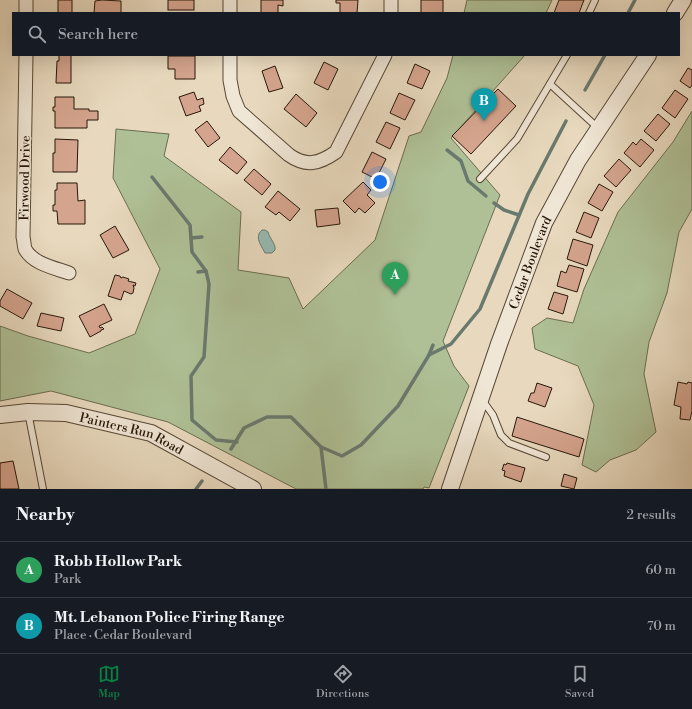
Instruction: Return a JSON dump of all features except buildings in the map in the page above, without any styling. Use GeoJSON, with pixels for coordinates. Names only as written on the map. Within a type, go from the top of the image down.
{"type":"FeatureCollection","features":[{"type":"Feature","properties":{"kind":"street"},"geometry":{"type":"LineString","coordinates":[[26,0],[26,12]]}},
{"type":"Feature","properties":{"kind":"street"},"geometry":{"type":"LineString","coordinates":[[230,0],[230,12]]}},
{"type":"Feature","properties":{"kind":"street"},"geometry":{"type":"LineString","coordinates":[[391,0],[391,12]]}},
{"type":"Feature","properties":{"kind":"street"},"geometry":{"type":"LineString","coordinates":[[675,12],[683,0]]}},
{"type":"Feature","properties":{"kind":"street","name":"Firwood Drive"},"geometry":{"type":"LineString","coordinates":[[26,56],[23,237],[25,249],[32,258],[43,264],[69,273]]}},
{"type":"Feature","properties":{"kind":"street"},"geometry":{"type":"LineString","coordinates":[[230,56],[230,80],[233,96],[239,111],[297,161],[311,164],[326,159],[336,152],[384,56]]}},
{"type":"Feature","properties":{"kind":"street","name":"Cedar Boulevard"},"geometry":{"type":"LineString","coordinates":[[450,489],[544,223],[578,160],[647,56]]}},
{"type":"Feature","properties":{"kind":"street","name":"Painters Run Road"},"geometry":{"type":"LineString","coordinates":[[0,415],[28,412],[66,413],[151,433],[253,489]]}},
{"type":"Feature","properties":{"kind":"lane"},"geometry":{"type":"LineString","coordinates":[[589,12],[595,0]]}},
{"type":"Feature","properties":{"kind":"lane"},"geometry":{"type":"LineString","coordinates":[[480,179],[517,139],[566,56]]}},
{"type":"Feature","properties":{"kind":"lane"},"geometry":{"type":"LineString","coordinates":[[550,84],[599,129]]}},
{"type":"Feature","properties":{"kind":"lane"},"geometry":{"type":"LineString","coordinates":[[481,398],[493,414],[501,435],[509,443],[546,457]]}},
{"type":"Feature","properties":{"kind":"lane"},"geometry":{"type":"LineString","coordinates":[[28,412],[43,489]]}},
{"type":"Feature","properties":{"kind":"green space"},"geometry":{"type":"Polygon","coordinates":[[[467,0],[552,0],[546,12],[464,12],[467,0]]]}},
{"type":"Feature","properties":{"kind":"green space"},"geometry":{"type":"Polygon","coordinates":[[[453,56],[524,56],[451,138],[500,195],[443,341],[454,366],[469,386],[429,488],[296,489],[168,422],[51,391],[0,401],[0,326],[28,336],[89,353],[135,334],[160,269],[113,178],[116,129],[169,134],[164,156],[241,212],[238,270],[289,278],[303,309],[375,240],[409,136],[421,132],[447,78],[453,56]]]}},
{"type":"Feature","properties":{"kind":"green space"},"geometry":{"type":"Polygon","coordinates":[[[692,111],[692,209],[679,232],[667,293],[649,342],[644,374],[656,432],[636,450],[610,460],[596,472],[582,465],[594,405],[578,366],[535,349],[532,328],[547,318],[573,323],[584,289],[618,212],[673,142],[692,111]]]}},
{"type":"Feature","properties":{"kind":"water"},"geometry":{"type":"Polygon","coordinates":[[[262,230],[268,232],[274,244],[275,250],[272,253],[265,253],[260,244],[258,238],[262,230]]]}},
{"type":"Feature","properties":{"kind":"waterway"},"geometry":{"type":"LineString","coordinates":[[629,12],[635,0]]}},
{"type":"Feature","properties":{"kind":"waterway"},"geometry":{"type":"LineString","coordinates":[[585,90],[604,56]]}},
{"type":"Feature","properties":{"kind":"waterway"},"geometry":{"type":"LineString","coordinates":[[429,355],[451,344],[480,309],[528,194],[566,121]]}},
{"type":"Feature","properties":{"kind":"waterway"},"geometry":{"type":"LineString","coordinates":[[447,150],[461,161],[468,181],[486,196]]}},
{"type":"Feature","properties":{"kind":"waterway"},"geometry":{"type":"LineString","coordinates":[[152,177],[190,225],[192,252],[206,271],[209,284],[204,357],[191,376],[192,420],[216,440],[237,442]]}},
{"type":"Feature","properties":{"kind":"waterway"},"geometry":{"type":"LineString","coordinates":[[494,203],[504,210],[519,215]]}},
{"type":"Feature","properties":{"kind":"waterway"},"geometry":{"type":"LineString","coordinates":[[191,238],[202,237]]}},
{"type":"Feature","properties":{"kind":"waterway"},"geometry":{"type":"LineString","coordinates":[[198,272],[206,271]]}},
{"type":"Feature","properties":{"kind":"waterway"},"geometry":{"type":"LineString","coordinates":[[321,447],[342,456],[361,445],[398,406],[429,355],[433,345]]}},
{"type":"Feature","properties":{"kind":"waterway"},"geometry":{"type":"LineString","coordinates":[[231,449],[244,428],[267,417],[291,417],[321,447],[326,489]]}},
{"type":"Feature","properties":{"kind":"waterway"},"geometry":{"type":"LineString","coordinates":[[196,489],[202,481]]}},
{"type":"Feature","properties":{"kind":"place","name":"Mt. Lebanon Police Firing Range"},"geometry":{"type":"Point","coordinates":[484,121]}},
{"type":"Feature","properties":{"kind":"place","name":"Robb Hollow Park"},"geometry":{"type":"Point","coordinates":[395,295]}}]}
